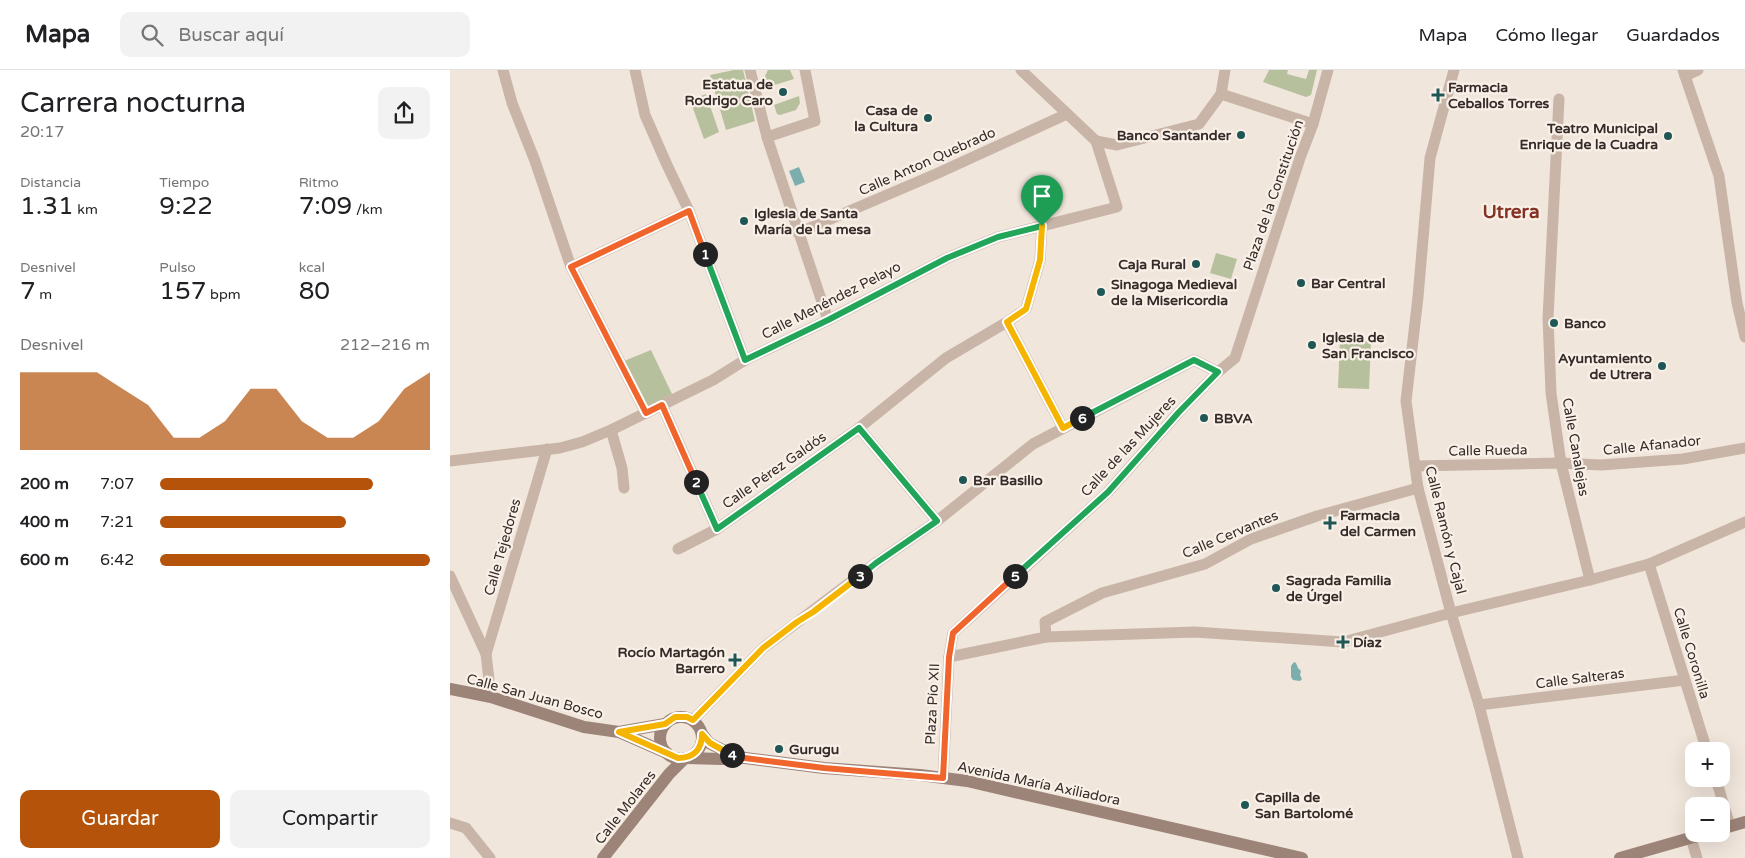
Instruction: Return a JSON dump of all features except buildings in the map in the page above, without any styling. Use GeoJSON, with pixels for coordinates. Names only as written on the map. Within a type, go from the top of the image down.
{"type":"FeatureCollection","features":[{"type":"Feature","properties":{"kind":"street"},"geometry":{"type":"LineString","coordinates":[[504,70],[512,104],[541,178],[571,267],[646,413]]}},
{"type":"Feature","properties":{"kind":"street"},"geometry":{"type":"LineString","coordinates":[[635,70],[646,115],[666,165],[689,211],[745,360]]}},
{"type":"Feature","properties":{"kind":"street"},"geometry":{"type":"LineString","coordinates":[[750,70],[767,137],[828,320]]}},
{"type":"Feature","properties":{"kind":"street"},"geometry":{"type":"LineString","coordinates":[[767,137],[815,121],[805,70]]}},
{"type":"Feature","properties":{"kind":"street"},"geometry":{"type":"LineString","coordinates":[[1021,70],[1096,141],[1117,144],[1199,124],[1221,94],[1225,70]]}},
{"type":"Feature","properties":{"kind":"street","name":"Plaza de la Constitución"},"geometry":{"type":"LineString","coordinates":[[1235,358],[1300,158],[1313,124],[1328,70]]}},
{"type":"Feature","properties":{"kind":"street","name":"Calle Ramón y Cajal"},"geometry":{"type":"LineString","coordinates":[[1454,70],[1430,158],[1418,297],[1406,401],[1418,488],[1451,613],[1479,705],[1518,858]]}},
{"type":"Feature","properties":{"kind":"street"},"geometry":{"type":"LineString","coordinates":[[1698,70],[1684,73],[1719,176],[1741,302],[1745,337]]}},
{"type":"Feature","properties":{"kind":"street"},"geometry":{"type":"LineString","coordinates":[[1221,94],[1313,124]]}},
{"type":"Feature","properties":{"kind":"street","name":"Calle Canalejas"},"geometry":{"type":"LineString","coordinates":[[1559,99],[1548,318],[1551,393],[1561,463],[1590,580]]}},
{"type":"Feature","properties":{"kind":"street","name":"Calle Anton Quebrado"},"geometry":{"type":"LineString","coordinates":[[798,233],[936,174],[1067,114]]}},
{"type":"Feature","properties":{"kind":"street","name":"Calle Menéndez Pelayo"},"geometry":{"type":"LineString","coordinates":[[450,461],[560,448],[582,442],[611,430],[713,380],[745,360],[828,320],[947,258],[998,237],[1117,207],[1096,141]]}},
{"type":"Feature","properties":{"kind":"street"},"geometry":{"type":"LineString","coordinates":[[571,267],[689,211]]}},
{"type":"Feature","properties":{"kind":"street","name":"Calle Pérez Galdós"},"geometry":{"type":"LineString","coordinates":[[678,549],[717,529],[859,428],[946,358],[1026,309],[1040,260],[1042,226]]}},
{"type":"Feature","properties":{"kind":"street"},"geometry":{"type":"LineString","coordinates":[[1007,322],[1063,428]]}},
{"type":"Feature","properties":{"kind":"street","name":"Calle de las Mujeres"},"geometry":{"type":"LineString","coordinates":[[953,633],[1108,492],[1179,412],[1218,372],[1235,358]]}},
{"type":"Feature","properties":{"kind":"street"},"geometry":{"type":"LineString","coordinates":[[693,720],[763,648],[876,563],[937,521],[1033,444],[1194,360],[1218,372]]}},
{"type":"Feature","properties":{"kind":"street"},"geometry":{"type":"LineString","coordinates":[[662,405],[717,529]]}},
{"type":"Feature","properties":{"kind":"street"},"geometry":{"type":"LineString","coordinates":[[859,428],[937,521]]}},
{"type":"Feature","properties":{"kind":"street"},"geometry":{"type":"LineString","coordinates":[[611,430],[622,468],[624,488]]}},
{"type":"Feature","properties":{"kind":"street","name":"Calle Afanador"},"geometry":{"type":"LineString","coordinates":[[1561,463],[1601,465],[1683,459],[1745,448]]}},
{"type":"Feature","properties":{"kind":"street","name":"Calle Tejedores"},"geometry":{"type":"LineString","coordinates":[[486,654],[547,449]]}},
{"type":"Feature","properties":{"kind":"street","name":"Calle Rueda"},"geometry":{"type":"LineString","coordinates":[[1415,466],[1561,463]]}},
{"type":"Feature","properties":{"kind":"street","name":"Calle Cervantes"},"geometry":{"type":"LineString","coordinates":[[1046,637],[1045,622],[1102,593],[1205,564],[1251,540],[1316,516],[1418,488]]}},
{"type":"Feature","properties":{"kind":"street"},"geometry":{"type":"LineString","coordinates":[[949,657],[1046,637],[1195,632],[1343,642],[1649,564],[1745,522]]}},
{"type":"Feature","properties":{"kind":"street","name":"Calle Coronilla"},"geometry":{"type":"LineString","coordinates":[[1649,564],[1704,742]]}},
{"type":"Feature","properties":{"kind":"street"},"geometry":{"type":"LineString","coordinates":[[450,576],[486,654],[491,697]]}},
{"type":"Feature","properties":{"kind":"street","name":"Plaza Pío XII"},"geometry":{"type":"LineString","coordinates":[[943,778],[949,657],[953,633]]}},
{"type":"Feature","properties":{"kind":"street","name":"Calle Salteras"},"geometry":{"type":"LineString","coordinates":[[1479,705],[1685,680]]}},
{"type":"Feature","properties":{"kind":"street","name":"Calle San Juan Bosco"},"geometry":{"type":"LineString","coordinates":[[450,689],[491,697],[584,728],[619,732],[678,757],[720,759],[737,757]]}},
{"type":"Feature","properties":{"kind":"street"},"geometry":{"type":"LineString","coordinates":[[619,732],[665,724],[675,717],[687,717],[693,720],[700,728],[702,734],[701,746],[693,755],[678,757],[661,742],[660,736],[665,724]]}},
{"type":"Feature","properties":{"kind":"street"},"geometry":{"type":"LineString","coordinates":[[702,734],[710,743],[737,757]]}},
{"type":"Feature","properties":{"kind":"street","name":"Calle Molares"},"geometry":{"type":"LineString","coordinates":[[604,858],[669,774],[678,757]]}},
{"type":"Feature","properties":{"kind":"street","name":"Avenida María Axiliadora"},"geometry":{"type":"LineString","coordinates":[[737,757],[824,768],[967,781],[1302,858]]}},
{"type":"Feature","properties":{"kind":"street"},"geometry":{"type":"LineString","coordinates":[[1730,826],[1745,822]]}},
{"type":"Feature","properties":{"kind":"street"},"geometry":{"type":"LineString","coordinates":[[450,824],[466,828],[490,858]]}},
{"type":"Feature","properties":{"kind":"street"},"geometry":{"type":"LineString","coordinates":[[1620,858],[1685,840]]}},
{"type":"Feature","properties":{"kind":"street"},"geometry":{"type":"LineString","coordinates":[[1692,842],[1696,858]]}},
{"type":"Feature","properties":{"kind":"green space"},"geometry":{"type":"Polygon","coordinates":[[[743,70],[755,121],[726,130],[710,75],[743,70]]]}},
{"type":"Feature","properties":{"kind":"green space"},"geometry":{"type":"Polygon","coordinates":[[[768,70],[790,70],[794,79],[768,87],[765,76],[768,70]]]}},
{"type":"Feature","properties":{"kind":"green space"},"geometry":{"type":"Polygon","coordinates":[[[1269,70],[1288,70],[1287,74],[1306,79],[1309,70],[1317,70],[1311,95],[1306,97],[1263,82],[1269,70]]]}},
{"type":"Feature","properties":{"kind":"green space"},"geometry":{"type":"Polygon","coordinates":[[[706,94],[719,132],[704,139],[690,100],[706,94]]]}},
{"type":"Feature","properties":{"kind":"green space"},"geometry":{"type":"Polygon","coordinates":[[[799,96],[800,103],[796,110],[780,115],[777,114],[774,105],[799,96]]]}},
{"type":"Feature","properties":{"kind":"green space"},"geometry":{"type":"Polygon","coordinates":[[[1216,253],[1237,259],[1231,279],[1210,273],[1216,253]]]}},
{"type":"Feature","properties":{"kind":"green space"},"geometry":{"type":"Polygon","coordinates":[[[1340,339],[1371,341],[1369,389],[1338,388],[1340,339]]]}},
{"type":"Feature","properties":{"kind":"green space"},"geometry":{"type":"Polygon","coordinates":[[[651,350],[672,394],[647,407],[624,361],[651,350]]]}},
{"type":"Feature","properties":{"kind":"water"},"geometry":{"type":"Polygon","coordinates":[[[799,167],[805,182],[795,186],[789,171],[799,167]]]}},
{"type":"Feature","properties":{"kind":"water"},"geometry":{"type":"Polygon","coordinates":[[[1294,662],[1301,671],[1302,679],[1300,681],[1293,680],[1291,677],[1291,666],[1294,662]]]}},
{"type":"Feature","properties":{"kind":"place","name":"Estatua de Rodrigo Caro"},"geometry":{"type":"Point","coordinates":[783,92]}},
{"type":"Feature","properties":{"kind":"place","name":"Farmacia Ceballos Torres"},"geometry":{"type":"Point","coordinates":[1438,95]}},
{"type":"Feature","properties":{"kind":"place","name":"Casa de la Cultura"},"geometry":{"type":"Point","coordinates":[928,118]}},
{"type":"Feature","properties":{"kind":"place","name":"Banco Santander"},"geometry":{"type":"Point","coordinates":[1241,135]}},
{"type":"Feature","properties":{"kind":"place","name":"Teatro Municipal Enrique de la Cuadra"},"geometry":{"type":"Point","coordinates":[1668,136]}},
{"type":"Feature","properties":{"kind":"place","name":"Iglesia de Santa María de La mesa"},"geometry":{"type":"Point","coordinates":[744,221]}},
{"type":"Feature","properties":{"kind":"place","name":"Caja Rural"},"geometry":{"type":"Point","coordinates":[1196,264]}},
{"type":"Feature","properties":{"kind":"place","name":"Bar Central"},"geometry":{"type":"Point","coordinates":[1301,283]}},
{"type":"Feature","properties":{"kind":"place","name":"Sinagoga Medieval de la Misericordia"},"geometry":{"type":"Point","coordinates":[1101,292]}},
{"type":"Feature","properties":{"kind":"place","name":"Banco"},"geometry":{"type":"Point","coordinates":[1554,323]}},
{"type":"Feature","properties":{"kind":"place","name":"Iglesia de San Francisco"},"geometry":{"type":"Point","coordinates":[1312,345]}},
{"type":"Feature","properties":{"kind":"place","name":"Ayuntamiento de Utrera"},"geometry":{"type":"Point","coordinates":[1662,366]}},
{"type":"Feature","properties":{"kind":"place","name":"BBVA"},"geometry":{"type":"Point","coordinates":[1204,418]}},
{"type":"Feature","properties":{"kind":"place","name":"Bar Basilio"},"geometry":{"type":"Point","coordinates":[963,480]}},
{"type":"Feature","properties":{"kind":"place","name":"Farmacia del Carmen"},"geometry":{"type":"Point","coordinates":[1330,523]}},
{"type":"Feature","properties":{"kind":"place","name":"Sagrada Familia de Úrgel"},"geometry":{"type":"Point","coordinates":[1276,588]}},
{"type":"Feature","properties":{"kind":"place","name":"Díaz"},"geometry":{"type":"Point","coordinates":[1343,642]}},
{"type":"Feature","properties":{"kind":"place","name":"Rocío Martagón Barrero"},"geometry":{"type":"Point","coordinates":[735,660]}},
{"type":"Feature","properties":{"kind":"place","name":"Gurugu"},"geometry":{"type":"Point","coordinates":[779,749]}},
{"type":"Feature","properties":{"kind":"place","name":"Capilla de San Bartolomé"},"geometry":{"type":"Point","coordinates":[1245,805]}},
{"type":"Feature","properties":{"kind":"district","name":"Utrera"},"geometry":{"type":"Point","coordinates":[1511,211]}},
{"type":"Feature","properties":{"kind":"route"},"geometry":{"type":"LineString","coordinates":[[689,211],[745,360],[828,320],[947,258],[998,237],[1042,226],[1040,260],[1026,309],[1007,322],[1063,428],[1194,360],[1218,372],[1179,412],[1108,492],[953,633],[949,657],[943,778],[824,768],[737,757],[710,743],[702,734],[701,746],[693,755],[687,758],[678,758],[672,757],[619,732],[665,724],[675,717],[681,716],[693,720],[763,648],[876,563],[937,521],[859,428],[717,529],[662,405],[646,413],[571,267],[689,211]]}}]}
